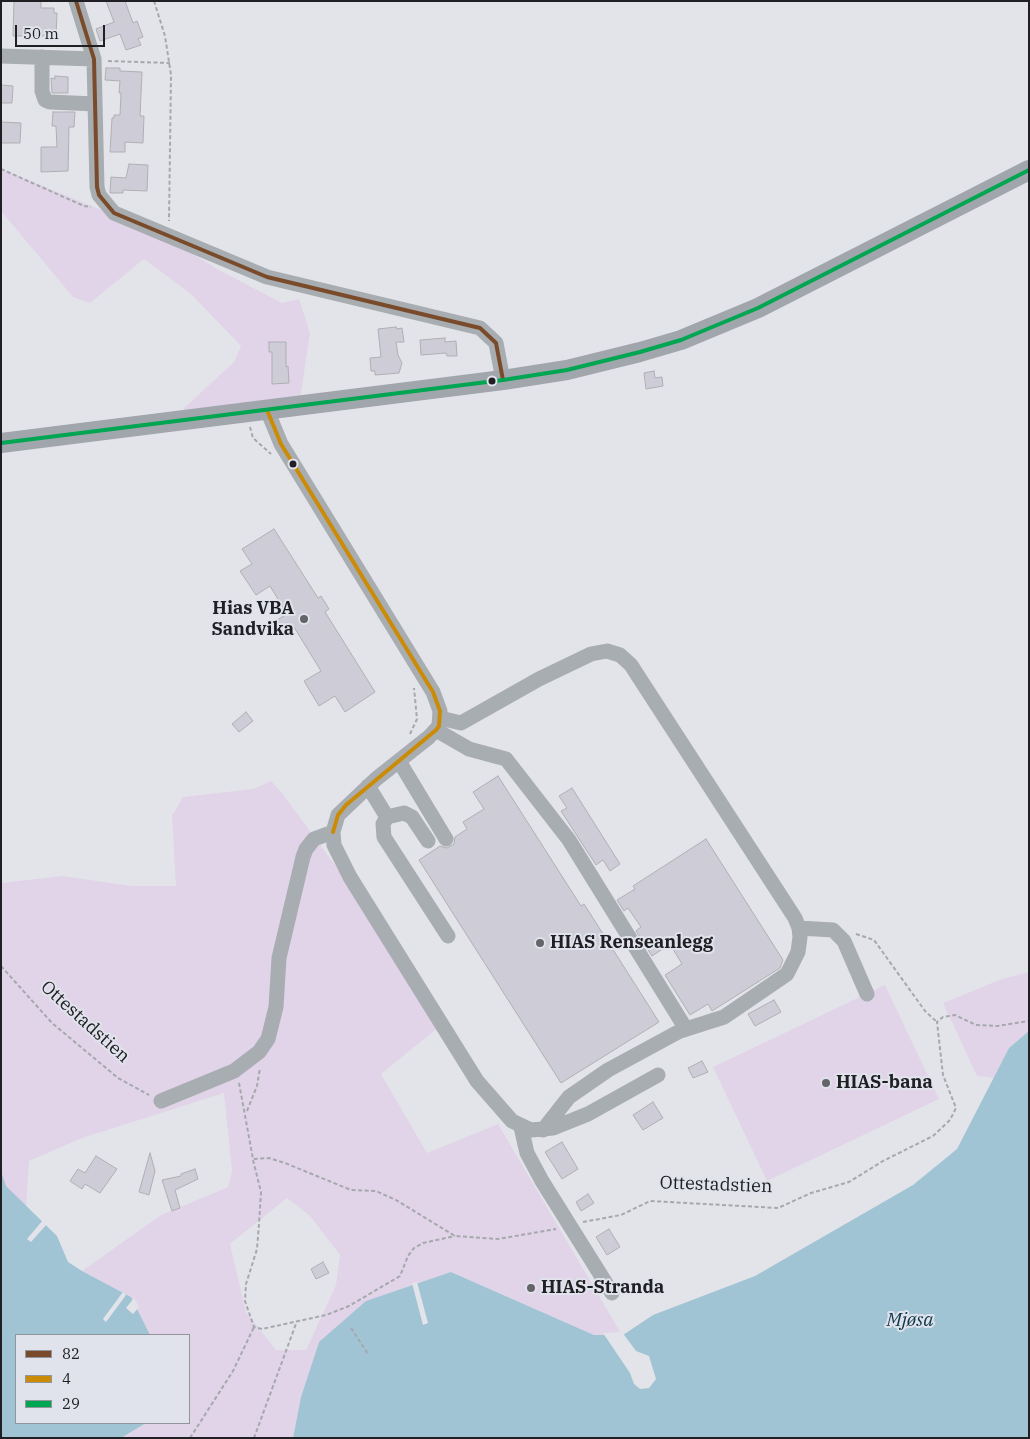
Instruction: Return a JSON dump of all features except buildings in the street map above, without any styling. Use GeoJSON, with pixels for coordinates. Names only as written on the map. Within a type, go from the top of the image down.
{"type":"FeatureCollection","features":[{"type":"Feature","properties":{"kind":"main road"},"geometry":{"type":"LineString","coordinates":[[1,443],[503,380],[566,370],[640,352],[720,325],[803,287],[1029,170]]}},
{"type":"Feature","properties":{"kind":"street"},"geometry":{"type":"LineString","coordinates":[[76,1],[94,59],[96,179],[99,195],[109,209],[129,221],[267,277],[480,328],[496,343],[503,380]]}},
{"type":"Feature","properties":{"kind":"street"},"geometry":{"type":"LineString","coordinates":[[1,56],[94,59]]}},
{"type":"Feature","properties":{"kind":"street"},"geometry":{"type":"LineString","coordinates":[[42,57],[42,91],[44,100],[50,102],[95,104]]}},
{"type":"Feature","properties":{"kind":"street"},"geometry":{"type":"LineString","coordinates":[[267,410],[281,444],[433,692],[440,711],[438,724],[399,761],[341,810],[334,822],[334,845],[350,877],[477,1081],[505,1115],[521,1127],[531,1130],[543,1130],[588,1114],[658,1075]]}},
{"type":"Feature","properties":{"kind":"street"},"geometry":{"type":"LineString","coordinates":[[438,724],[461,723],[539,679],[591,654],[607,651],[620,655],[631,665],[646,687],[795,918],[799,928],[798,952],[788,974],[724,1017],[686,1029],[643,1051],[579,1089],[558,1110],[543,1130]]}},
{"type":"Feature","properties":{"kind":"street"},"geometry":{"type":"LineString","coordinates":[[438,724],[469,749],[506,759],[511,765],[569,840],[686,1029]]}},
{"type":"Feature","properties":{"kind":"street"},"geometry":{"type":"LineString","coordinates":[[399,761],[446,839]]}},
{"type":"Feature","properties":{"kind":"street"},"geometry":{"type":"LineString","coordinates":[[368,786],[387,817]]}},
{"type":"Feature","properties":{"kind":"street"},"geometry":{"type":"LineString","coordinates":[[387,817],[404,814],[412,817],[428,841]]}},
{"type":"Feature","properties":{"kind":"street"},"geometry":{"type":"LineString","coordinates":[[387,817],[383,824],[384,837],[448,936]]}},
{"type":"Feature","properties":{"kind":"street"},"geometry":{"type":"LineString","coordinates":[[161,1101],[234,1071],[252,1059],[264,1046],[274,1021],[278,958],[303,857],[309,844],[333,832]]}},
{"type":"Feature","properties":{"kind":"street"},"geometry":{"type":"LineString","coordinates":[[799,928],[833,930],[844,941],[867,994]]}},
{"type":"Feature","properties":{"kind":"street"},"geometry":{"type":"LineString","coordinates":[[521,1127],[527,1153],[569,1226],[612,1293]]}},
{"type":"Feature","properties":{"kind":"path"},"geometry":{"type":"LineString","coordinates":[[154,1],[170,63],[171,184],[166,236]]}},
{"type":"Feature","properties":{"kind":"path"},"geometry":{"type":"LineString","coordinates":[[94,59],[170,63]]}},
{"type":"Feature","properties":{"kind":"path"},"geometry":{"type":"LineString","coordinates":[[1,169],[84,206],[109,209]]}},
{"type":"Feature","properties":{"kind":"path"},"geometry":{"type":"LineString","coordinates":[[249,425],[252,438],[272,455]]}},
{"type":"Feature","properties":{"kind":"path"},"geometry":{"type":"LineString","coordinates":[[410,735],[417,719],[414,688]]}},
{"type":"Feature","properties":{"kind":"path"},"geometry":{"type":"LineString","coordinates":[[833,930],[865,935],[874,940],[925,1011],[937,1022],[943,1018],[955,1015],[976,1025],[997,1026],[1029,1021]]}},
{"type":"Feature","properties":{"kind":"path","name":"Ottestadstien"},"geometry":{"type":"LineString","coordinates":[[1,966],[52,1023],[97,1062],[118,1078],[161,1101]]}},
{"type":"Feature","properties":{"kind":"path","name":"Ottestadstien"},"geometry":{"type":"LineString","coordinates":[[253,1159],[269,1158],[286,1163],[351,1190],[376,1191],[396,1200],[456,1236],[498,1239],[621,1215],[650,1201],[778,1208],[812,1193],[849,1182],[883,1161],[932,1136],[950,1120],[956,1108],[943,1074],[937,1022]]}},
{"type":"Feature","properties":{"kind":"path"},"geometry":{"type":"LineString","coordinates":[[190,1438],[233,1372],[254,1327],[245,1300],[246,1284],[257,1249],[261,1192],[245,1120],[246,1112],[257,1086],[264,1046]]}},
{"type":"Feature","properties":{"kind":"path"},"geometry":{"type":"LineString","coordinates":[[234,1071],[246,1112]]}},
{"type":"Feature","properties":{"kind":"path"},"geometry":{"type":"LineString","coordinates":[[254,1327],[262,1329],[326,1315],[349,1306],[400,1276],[408,1256],[414,1248],[423,1243],[456,1236]]}},
{"type":"Feature","properties":{"kind":"path"},"geometry":{"type":"LineString","coordinates":[[254,1438],[297,1321]]}},
{"type":"Feature","properties":{"kind":"path"},"geometry":{"type":"LineString","coordinates":[[351,1328],[368,1354]]}},
{"type":"Feature","properties":{"kind":"shaded area"},"geometry":{"type":"Polygon","coordinates":[[[1,169],[158,233],[219,270],[282,303],[299,299],[310,333],[300,399],[199,417],[183,409],[234,362],[241,346],[191,294],[144,259],[90,303],[73,297],[1,211],[1,169]]]}},
{"type":"Feature","properties":{"kind":"shaded area"},"geometry":{"type":"Polygon","coordinates":[[[271,781],[282,793],[351,887],[440,1026],[381,1074],[427,1153],[498,1124],[622,1335],[594,1335],[451,1272],[319,1342],[301,1397],[293,1438],[121,1438],[144,1424],[190,1424],[190,1334],[150,1334],[131,1297],[82,1271],[161,1215],[228,1187],[232,1171],[224,1093],[82,1138],[29,1161],[26,1208],[6,1186],[1,1171],[1,883],[63,876],[131,886],[176,886],[172,816],[183,797],[253,789],[271,781]],[[287,1198],[230,1244],[246,1312],[276,1350],[306,1350],[336,1285],[340,1255],[310,1216],[287,1198]]]}},
{"type":"Feature","properties":{"kind":"shaded area"},"geometry":{"type":"Polygon","coordinates":[[[1029,972],[1029,1031],[1009,1048],[994,1078],[977,1076],[943,1003],[1002,979],[1029,972]]]}},
{"type":"Feature","properties":{"kind":"shaded area","name":"HIAS-bana"},"geometry":{"type":"Polygon","coordinates":[[[885,985],[939,1099],[767,1181],[713,1067],[885,985]]]}},
{"type":"Feature","properties":{"kind":"water","name":"Mjøsa"},"geometry":{"type":"Polygon","coordinates":[[[1029,1031],[1029,1438],[293,1438],[301,1397],[319,1342],[366,1301],[451,1272],[594,1335],[623,1335],[653,1315],[755,1276],[913,1185],[957,1149],[1009,1048],[1029,1031]]]}},
{"type":"Feature","properties":{"kind":"water"},"geometry":{"type":"Polygon","coordinates":[[[1,1171],[6,1186],[57,1236],[68,1262],[131,1297],[150,1334],[15,1334],[15,1424],[144,1424],[121,1438],[1,1438],[1,1171]]]}},
{"type":"Feature","properties":{"kind":"pier"},"geometry":{"type":"Polygon","coordinates":[[[43,1220],[47,1224],[31,1242],[27,1239],[43,1220]]]}},
{"type":"Feature","properties":{"kind":"pier"},"geometry":{"type":"Polygon","coordinates":[[[417,1282],[428,1323],[423,1325],[412,1283],[417,1282]]]}},
{"type":"Feature","properties":{"kind":"pier"},"geometry":{"type":"Polygon","coordinates":[[[123,1292],[126,1295],[106,1322],[103,1319],[123,1292]]]}},
{"type":"Feature","properties":{"kind":"pier"},"geometry":{"type":"Polygon","coordinates":[[[134,1298],[139,1307],[133,1314],[126,1308],[134,1298]]]}},
{"type":"Feature","properties":{"kind":"pier"},"geometry":{"type":"Polygon","coordinates":[[[622,1332],[636,1351],[649,1356],[656,1379],[649,1388],[640,1389],[634,1384],[630,1373],[603,1333],[622,1332]]]}},
{"type":"Feature","properties":{"kind":"transit line","name":"82"},"geometry":{"type":"LineString","coordinates":[[76,1],[94,59],[97,187],[99,195],[114,213],[267,277],[480,328],[496,343],[503,380]]}},
{"type":"Feature","properties":{"kind":"transit line","name":"29"},"geometry":{"type":"LineString","coordinates":[[1,443],[503,380],[567,370],[640,352],[681,340],[758,308],[1029,170]]}},
{"type":"Feature","properties":{"kind":"transit line","name":"4"},"geometry":{"type":"LineString","coordinates":[[267,410],[281,444],[433,692],[440,711],[439,726],[436,730],[346,805],[338,815],[333,832]]}},
{"type":"Feature","properties":{"kind":"place","name":"Hias VBA Sandvika"},"geometry":{"type":"Point","coordinates":[304,619]}},
{"type":"Feature","properties":{"kind":"place","name":"HIAS Renseanlegg"},"geometry":{"type":"Point","coordinates":[540,943]}},
{"type":"Feature","properties":{"kind":"place","name":"HIAS-bana"},"geometry":{"type":"Point","coordinates":[826,1083]}},
{"type":"Feature","properties":{"kind":"place","name":"HIAS-Stranda"},"geometry":{"type":"Point","coordinates":[531,1288]}}]}
